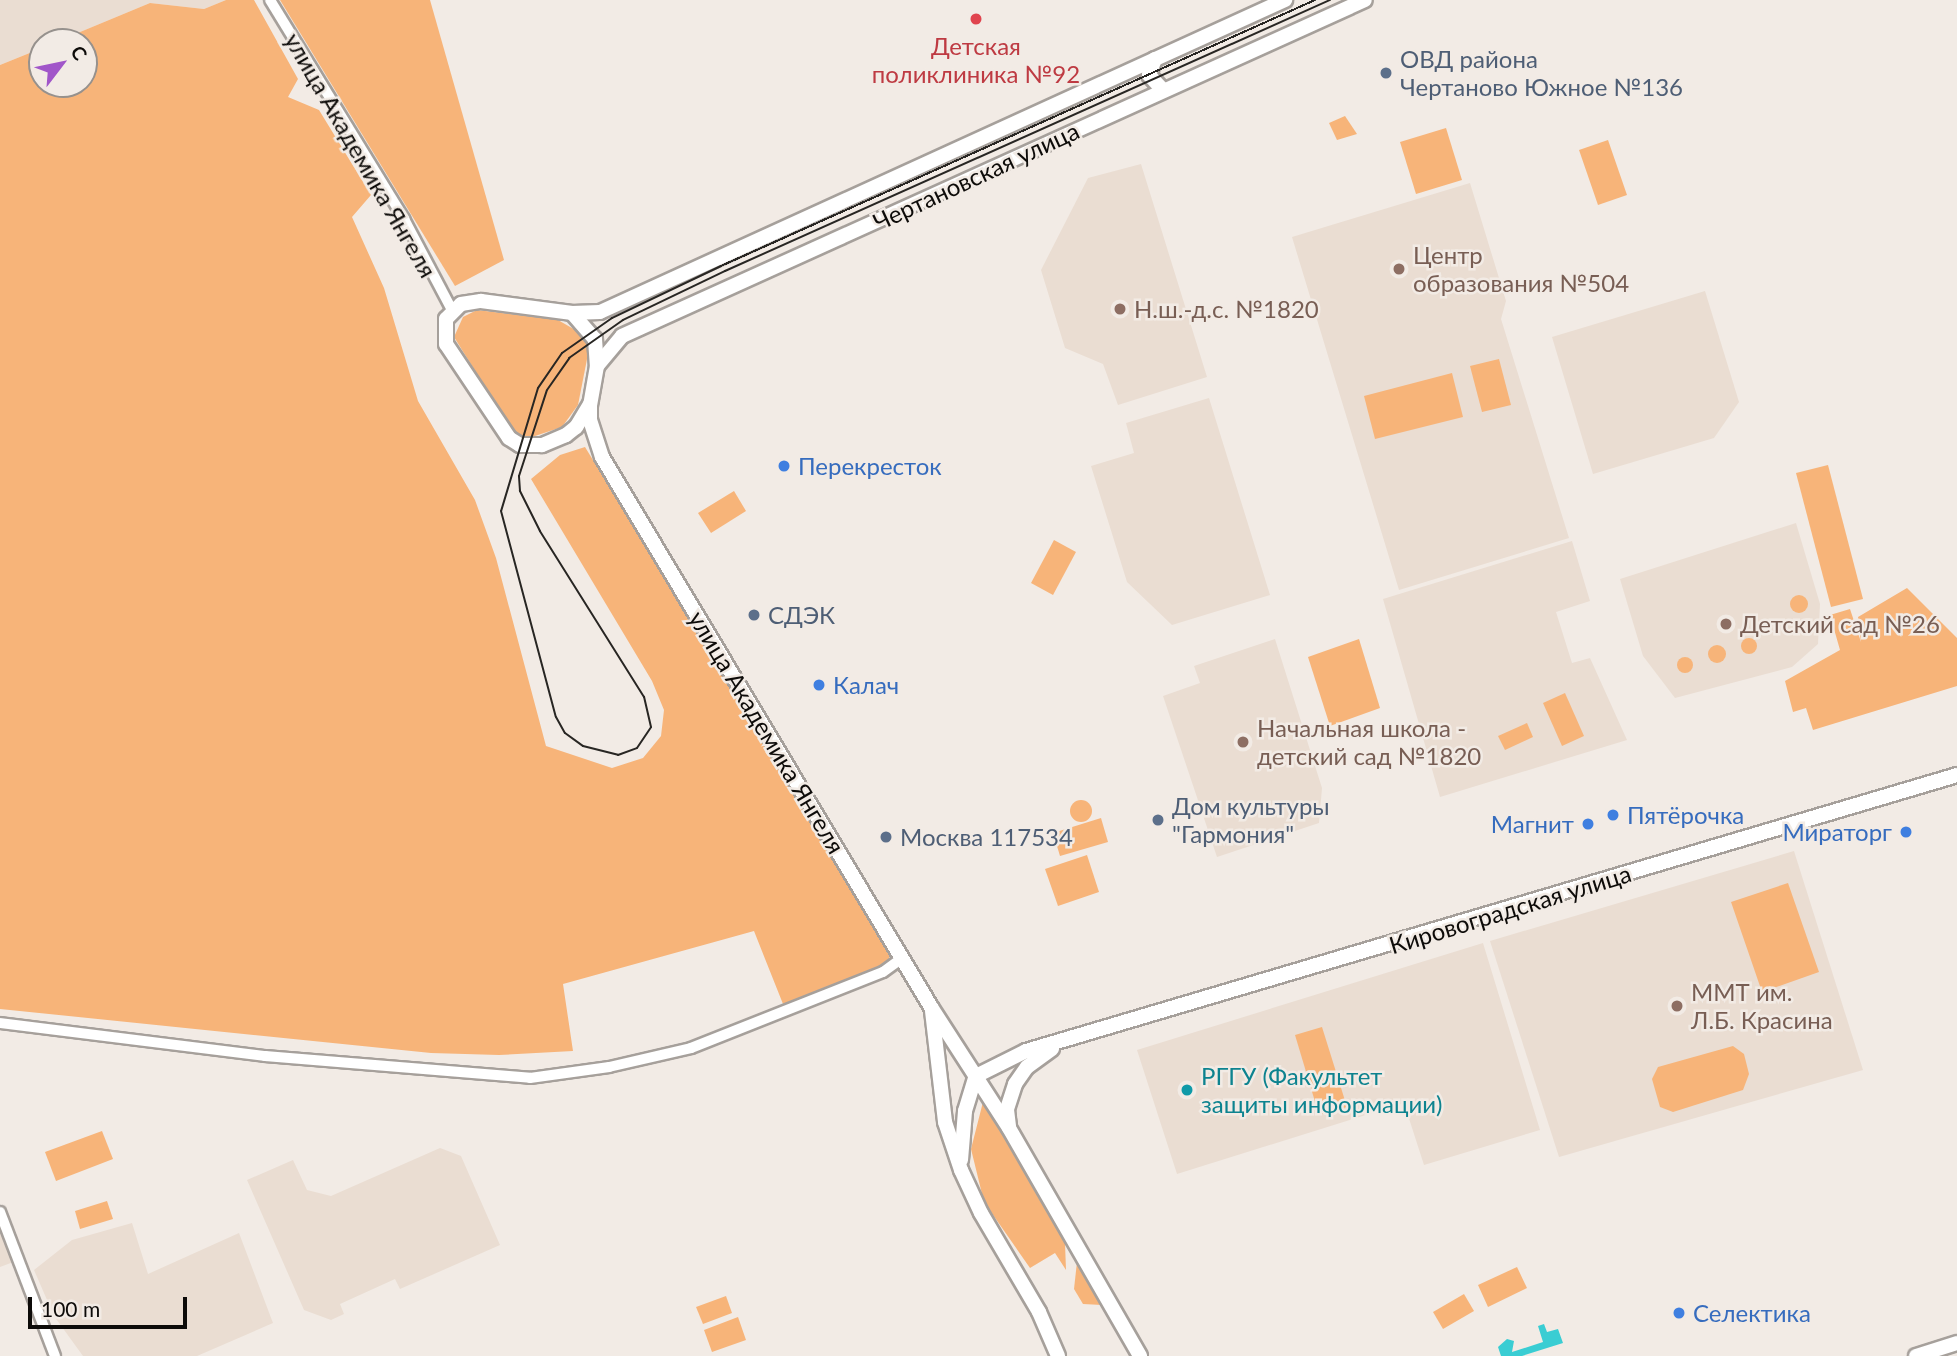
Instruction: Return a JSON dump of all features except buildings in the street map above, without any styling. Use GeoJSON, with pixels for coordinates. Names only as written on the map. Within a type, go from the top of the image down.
{"type":"FeatureCollection","features":[{"type":"Feature","properties":{"kind":"main road","name":"Чертановская улица"},"geometry":{"type":"LineString","coordinates":[[452,310],[481,301],[572,313],[600,312],[1285,0]]}},
{"type":"Feature","properties":{"kind":"main road","name":"Чертановская улица"},"geometry":{"type":"LineString","coordinates":[[597,366],[622,336],[1366,0]]}},
{"type":"Feature","properties":{"kind":"main road"},"geometry":{"type":"LineString","coordinates":[[1155,59],[1149,75],[1163,90]]}},
{"type":"Feature","properties":{"kind":"main road"},"geometry":{"type":"LineString","coordinates":[[452,310],[443,330],[446,344],[509,438],[520,445],[542,445],[579,438],[603,457]]}},
{"type":"Feature","properties":{"kind":"main road","name":"Чертановская улица"},"geometry":{"type":"LineString","coordinates":[[542,445],[576,427],[590,404],[597,366],[595,339],[572,313]]}},
{"type":"Feature","properties":{"kind":"main road"},"geometry":{"type":"LineString","coordinates":[[590,404],[590,420],[603,457]]}},
{"type":"Feature","properties":{"kind":"main road","name":"улица Академика Янгеля"},"geometry":{"type":"LineString","coordinates":[[603,457],[931,1007],[1009,1128],[1140,1356]]}},
{"type":"Feature","properties":{"kind":"main road","name":"Кировоградская улица"},"geometry":{"type":"LineString","coordinates":[[976,1076],[1009,1057],[1062,1044],[1957,775]]}},
{"type":"Feature","properties":{"kind":"main road","name":"улица Академика Янгеля"},"geometry":{"type":"LineString","coordinates":[[931,1007],[945,1122],[961,1170],[1057,1350],[1065,1356]]}},
{"type":"Feature","properties":{"kind":"main road","name":"Кировоградская улица"},"geometry":{"type":"LineString","coordinates":[[1009,1128],[1007,1109],[1015,1084],[1033,1062],[1062,1044]]}},
{"type":"Feature","properties":{"kind":"main road"},"geometry":{"type":"LineString","coordinates":[[961,1170],[965,1111],[976,1076]]}},
{"type":"Feature","properties":{"kind":"main road"},"geometry":{"type":"LineString","coordinates":[[1131,1340],[1131,1356]]}},
{"type":"Feature","properties":{"kind":"main road"},"geometry":{"type":"LineString","coordinates":[[1916,1356],[1957,1343]]}},
{"type":"Feature","properties":{"kind":"street","name":"улица Академика Янгеля"},"geometry":{"type":"LineString","coordinates":[[270,0],[404,219],[452,310]]}},
{"type":"Feature","properties":{"kind":"street"},"geometry":{"type":"LineString","coordinates":[[0,1023],[265,1056],[530,1078],[609,1067],[691,1048],[883,972],[902,958]]}},
{"type":"Feature","properties":{"kind":"street"},"geometry":{"type":"LineString","coordinates":[[0,1212],[55,1356]]}},
{"type":"Feature","properties":{"kind":"shaded area"},"geometry":{"type":"Polygon","coordinates":[[[0,0],[226,0],[204,9],[150,3],[90,28],[28,28],[28,54],[0,65],[0,0]]]}},
{"type":"Feature","properties":{"kind":"shaded area"},"geometry":{"type":"Polygon","coordinates":[[[226,0],[254,0],[298,79],[288,97],[319,110],[371,195],[352,217],[384,288],[418,401],[475,500],[496,558],[546,746],[612,768],[643,758],[661,736],[664,710],[652,681],[531,479],[560,455],[585,447],[748,713],[889,954],[890,964],[783,1004],[754,931],[563,984],[573,1051],[499,1055],[431,1053],[0,1009],[0,65],[28,54],[28,98],[98,98],[98,28],[90,28],[150,3],[204,9],[226,0]]]}},
{"type":"Feature","properties":{"kind":"shaded area"},"geometry":{"type":"Polygon","coordinates":[[[280,0],[430,0],[504,260],[455,286],[280,0]]]}},
{"type":"Feature","properties":{"kind":"shaded area"},"geometry":{"type":"Polygon","coordinates":[[[1345,116],[1357,134],[1337,140],[1329,123],[1345,116]]]}},
{"type":"Feature","properties":{"kind":"shaded area"},"geometry":{"type":"Polygon","coordinates":[[[1446,128],[1462,180],[1416,194],[1400,142],[1446,128]]]}},
{"type":"Feature","properties":{"kind":"shaded area"},"geometry":{"type":"Polygon","coordinates":[[[1608,140],[1627,195],[1598,205],[1579,150],[1608,140]]]}},
{"type":"Feature","properties":{"kind":"shaded area","name":"Н.ш.-д.с. №1820"},"geometry":{"type":"Polygon","coordinates":[[[1141,164],[1207,377],[1118,405],[1103,364],[1065,348],[1041,270],[1088,178],[1141,164]]]}},
{"type":"Feature","properties":{"kind":"shaded area"},"geometry":{"type":"Polygon","coordinates":[[[1470,183],[1506,301],[1501,319],[1569,538],[1399,590],[1292,237],[1470,183]]]}},
{"type":"Feature","properties":{"kind":"shaded area"},"geometry":{"type":"Polygon","coordinates":[[[1705,291],[1739,402],[1714,438],[1593,474],[1552,337],[1705,291]]]}},
{"type":"Feature","properties":{"kind":"shaded area"},"geometry":{"type":"Polygon","coordinates":[[[477,310],[558,320],[584,335],[589,349],[578,405],[562,427],[532,437],[516,435],[510,427],[454,337],[463,317],[477,310]]]}},
{"type":"Feature","properties":{"kind":"shaded area"},"geometry":{"type":"Polygon","coordinates":[[[1499,359],[1511,405],[1482,412],[1470,366],[1499,359]]]}},
{"type":"Feature","properties":{"kind":"shaded area"},"geometry":{"type":"Polygon","coordinates":[[[1452,373],[1463,417],[1375,439],[1364,396],[1452,373]]]}},
{"type":"Feature","properties":{"kind":"shaded area"},"geometry":{"type":"Polygon","coordinates":[[[1209,398],[1270,595],[1172,625],[1127,582],[1091,466],[1134,453],[1126,423],[1209,398]]]}},
{"type":"Feature","properties":{"kind":"shaded area"},"geometry":{"type":"Polygon","coordinates":[[[1828,465],[1863,599],[1831,607],[1796,473],[1828,465]]]}},
{"type":"Feature","properties":{"kind":"shaded area"},"geometry":{"type":"Polygon","coordinates":[[[734,491],[746,511],[711,533],[698,513],[734,491]]]}},
{"type":"Feature","properties":{"kind":"shaded area","name":"Детский сад №26"},"geometry":{"type":"Polygon","coordinates":[[[1796,523],[1820,604],[1818,644],[1792,667],[1675,698],[1643,656],[1620,579],[1796,523]]]}},
{"type":"Feature","properties":{"kind":"shaded area"},"geometry":{"type":"Polygon","coordinates":[[[1054,540],[1076,552],[1053,595],[1031,583],[1054,540]]]}},
{"type":"Feature","properties":{"kind":"shaded area"},"geometry":{"type":"Polygon","coordinates":[[[1572,541],[1590,601],[1556,612],[1572,663],[1590,658],[1627,740],[1440,797],[1383,599],[1572,541]]]}},
{"type":"Feature","properties":{"kind":"shaded area"},"geometry":{"type":"Polygon","coordinates":[[[1907,588],[1957,638],[1957,686],[1813,730],[1806,708],[1793,712],[1785,681],[1840,650],[1830,615],[1850,609],[1861,642],[1858,617],[1907,588]]]}},
{"type":"Feature","properties":{"kind":"shaded area"},"geometry":{"type":"Polygon","coordinates":[[[1799,595],[1805,598],[1808,604],[1805,610],[1799,613],[1793,610],[1790,604],[1793,598],[1799,595]]]}},
{"type":"Feature","properties":{"kind":"shaded area"},"geometry":{"type":"Polygon","coordinates":[[[1746,638],[1752,638],[1757,646],[1755,652],[1746,654],[1741,649],[1741,643],[1746,638]]]}},
{"type":"Feature","properties":{"kind":"shaded area","name":"Начальная школа - детский сад №1820"},"geometry":{"type":"Polygon","coordinates":[[[1275,639],[1322,788],[1319,823],[1217,857],[1163,696],[1200,683],[1194,666],[1275,639]]]}},
{"type":"Feature","properties":{"kind":"shaded area"},"geometry":{"type":"Polygon","coordinates":[[[1359,639],[1380,708],[1330,726],[1308,657],[1359,639]]]}},
{"type":"Feature","properties":{"kind":"shaded area"},"geometry":{"type":"Polygon","coordinates":[[[1717,645],[1723,648],[1726,654],[1723,660],[1717,663],[1711,660],[1708,654],[1711,648],[1717,645]]]}},
{"type":"Feature","properties":{"kind":"shaded area"},"geometry":{"type":"Polygon","coordinates":[[[1682,657],[1688,657],[1693,665],[1691,671],[1682,673],[1677,668],[1677,662],[1682,657]]]}},
{"type":"Feature","properties":{"kind":"shaded area"},"geometry":{"type":"Polygon","coordinates":[[[1565,693],[1584,736],[1562,746],[1543,703],[1565,693]]]}},
{"type":"Feature","properties":{"kind":"shaded area"},"geometry":{"type":"Polygon","coordinates":[[[1527,723],[1533,737],[1505,750],[1498,736],[1527,723]]]}},
{"type":"Feature","properties":{"kind":"shaded area"},"geometry":{"type":"Polygon","coordinates":[[[1081,800],[1089,803],[1092,811],[1089,819],[1081,822],[1073,819],[1070,811],[1073,803],[1081,800]]]}},
{"type":"Feature","properties":{"kind":"shaded area"},"geometry":{"type":"Polygon","coordinates":[[[1101,818],[1108,842],[1060,856],[1053,833],[1101,818]]]}},
{"type":"Feature","properties":{"kind":"shaded area","name":"ММТ им. Л.Б. Красина"},"geometry":{"type":"Polygon","coordinates":[[[1794,851],[1863,1070],[1559,1157],[1490,941],[1794,851]]]}},
{"type":"Feature","properties":{"kind":"shaded area"},"geometry":{"type":"Polygon","coordinates":[[[1087,855],[1099,892],[1058,906],[1045,869],[1087,855]]]}},
{"type":"Feature","properties":{"kind":"shaded area"},"geometry":{"type":"Polygon","coordinates":[[[1788,883],[1819,972],[1762,992],[1731,902],[1788,883]]]}},
{"type":"Feature","properties":{"kind":"shaded area"},"geometry":{"type":"Polygon","coordinates":[[[1483,943],[1540,1130],[1424,1165],[1404,1103],[1177,1174],[1137,1050],[1483,943]]]}},
{"type":"Feature","properties":{"kind":"shaded area"},"geometry":{"type":"Polygon","coordinates":[[[1322,1027],[1347,1107],[1319,1115],[1295,1035],[1322,1027]]]}},
{"type":"Feature","properties":{"kind":"shaded area"},"geometry":{"type":"Polygon","coordinates":[[[1733,1046],[1744,1054],[1749,1074],[1743,1090],[1673,1112],[1660,1107],[1652,1079],[1658,1067],[1733,1046]]]}},
{"type":"Feature","properties":{"kind":"shaded area"},"geometry":{"type":"Polygon","coordinates":[[[984,1098],[1065,1243],[1066,1270],[1055,1253],[1030,1268],[984,1202],[971,1149],[984,1098]]]}},
{"type":"Feature","properties":{"kind":"shaded area"},"geometry":{"type":"Polygon","coordinates":[[[102,1131],[113,1159],[56,1181],[45,1152],[102,1131]]]}},
{"type":"Feature","properties":{"kind":"shaded area"},"geometry":{"type":"Polygon","coordinates":[[[440,1148],[461,1156],[500,1245],[400,1289],[395,1279],[340,1304],[344,1314],[331,1320],[304,1310],[247,1180],[293,1160],[307,1190],[331,1196],[440,1148]]]}},
{"type":"Feature","properties":{"kind":"shaded area"},"geometry":{"type":"Polygon","coordinates":[[[107,1201],[113,1219],[80,1229],[75,1211],[107,1201]]]}},
{"type":"Feature","properties":{"kind":"shaded area"},"geometry":{"type":"Polygon","coordinates":[[[0,1222],[16,1261],[0,1267],[0,1222]]]}},
{"type":"Feature","properties":{"kind":"shaded area"},"geometry":{"type":"Polygon","coordinates":[[[132,1223],[148,1274],[239,1233],[273,1323],[197,1356],[83,1356],[54,1316],[34,1270],[72,1240],[132,1223]]]}},
{"type":"Feature","properties":{"kind":"shaded area"},"geometry":{"type":"Polygon","coordinates":[[[1077,1262],[1102,1305],[1083,1304],[1074,1289],[1077,1262]]]}},
{"type":"Feature","properties":{"kind":"shaded area"},"geometry":{"type":"Polygon","coordinates":[[[1517,1267],[1527,1288],[1488,1307],[1478,1285],[1517,1267]]]}},
{"type":"Feature","properties":{"kind":"shaded area"},"geometry":{"type":"Polygon","coordinates":[[[1464,1294],[1474,1311],[1443,1329],[1433,1312],[1464,1294]]]}},
{"type":"Feature","properties":{"kind":"shaded area"},"geometry":{"type":"Polygon","coordinates":[[[726,1296],[732,1313],[703,1324],[696,1307],[726,1296]]]}},
{"type":"Feature","properties":{"kind":"shaded area"},"geometry":{"type":"Polygon","coordinates":[[[738,1317],[746,1340],[712,1352],[704,1330],[738,1317]]]}},
{"type":"Feature","properties":{"kind":"water"},"geometry":{"type":"Polygon","coordinates":[[[1544,1324],[1547,1332],[1558,1329],[1563,1343],[1522,1356],[1501,1356],[1498,1347],[1507,1339],[1514,1341],[1512,1352],[1543,1342],[1538,1326],[1544,1324]]]}},
{"type":"Feature","properties":{"kind":"tram line"},"geometry":{"type":"LineString","coordinates":[[1315,0],[721,266],[612,318],[562,353],[538,388],[501,511],[556,717],[565,733],[583,746],[618,755],[637,748],[651,727],[644,697],[540,531],[520,491],[519,476],[547,390],[569,358],[623,320],[725,271],[1330,0]]}},
{"type":"Feature","properties":{"kind":"place","name":"Детская поликлиника №92"},"geometry":{"type":"Point","coordinates":[976,19]}},
{"type":"Feature","properties":{"kind":"place","name":"ОВД района Чертаново Южное №136"},"geometry":{"type":"Point","coordinates":[1386,73]}},
{"type":"Feature","properties":{"kind":"place","name":"Центр образования №504"},"geometry":{"type":"Point","coordinates":[1399,269]}},
{"type":"Feature","properties":{"kind":"place","name":"Н.ш.-д.с. №1820"},"geometry":{"type":"Point","coordinates":[1120,309]}},
{"type":"Feature","properties":{"kind":"place","name":"Перекресток"},"geometry":{"type":"Point","coordinates":[784,466]}},
{"type":"Feature","properties":{"kind":"place","name":"СДЭК"},"geometry":{"type":"Point","coordinates":[754,615]}},
{"type":"Feature","properties":{"kind":"place","name":"Детский сад №26"},"geometry":{"type":"Point","coordinates":[1726,624]}},
{"type":"Feature","properties":{"kind":"place","name":"Калач"},"geometry":{"type":"Point","coordinates":[819,685]}},
{"type":"Feature","properties":{"kind":"place","name":"Начальная школа - детский сад №1820"},"geometry":{"type":"Point","coordinates":[1243,742]}},
{"type":"Feature","properties":{"kind":"place","name":"Пятёрочка"},"geometry":{"type":"Point","coordinates":[1613,815]}},
{"type":"Feature","properties":{"kind":"place","name":"Дом культуры \"Гармония\""},"geometry":{"type":"Point","coordinates":[1158,820]}},
{"type":"Feature","properties":{"kind":"place","name":"Магнит"},"geometry":{"type":"Point","coordinates":[1588,824]}},
{"type":"Feature","properties":{"kind":"place","name":"Мираторг"},"geometry":{"type":"Point","coordinates":[1906,832]}},
{"type":"Feature","properties":{"kind":"place","name":"Москва 117534"},"geometry":{"type":"Point","coordinates":[886,837]}},
{"type":"Feature","properties":{"kind":"place","name":"ММТ им. Л.Б. Красина"},"geometry":{"type":"Point","coordinates":[1677,1006]}},
{"type":"Feature","properties":{"kind":"place","name":"РГГУ (Факультет защиты информации)"},"geometry":{"type":"Point","coordinates":[1187,1090]}},
{"type":"Feature","properties":{"kind":"place","name":"Селектика"},"geometry":{"type":"Point","coordinates":[1679,1313]}}]}
